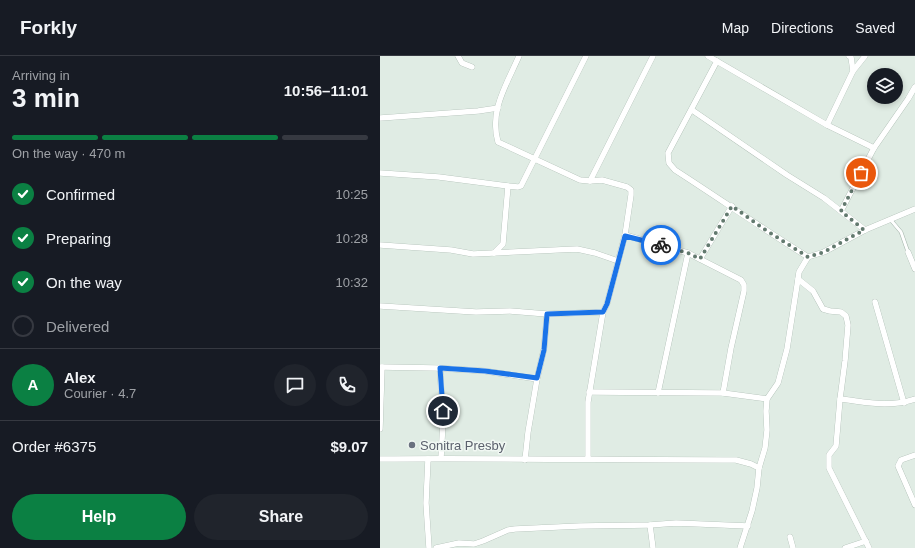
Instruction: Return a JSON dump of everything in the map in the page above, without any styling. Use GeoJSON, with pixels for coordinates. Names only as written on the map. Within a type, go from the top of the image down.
{"type":"FeatureCollection","features":[{"type":"Feature","properties":{"kind":"street"},"geometry":{"type":"LineString","coordinates":[[458,56],[462,63],[472,67]]}},
{"type":"Feature","properties":{"kind":"street"},"geometry":{"type":"LineString","coordinates":[[520,56],[503,88],[498,108],[496,134],[498,142],[580,180],[602,180],[627,187],[631,190],[625,236],[607,304],[603,312],[590,392],[587,422],[588,458]]}},
{"type":"Feature","properties":{"kind":"street"},"geometry":{"type":"LineString","coordinates":[[380,173],[439,177],[508,186],[521,186],[586,56]]}},
{"type":"Feature","properties":{"kind":"street"},"geometry":{"type":"LineString","coordinates":[[590,181],[654,56]]}},
{"type":"Feature","properties":{"kind":"street"},"geometry":{"type":"LineString","coordinates":[[708,56],[827,125],[874,148]]}},
{"type":"Feature","properties":{"kind":"street"},"geometry":{"type":"LineString","coordinates":[[849,56],[851,57],[853,71]]}},
{"type":"Feature","properties":{"kind":"street"},"geometry":{"type":"LineString","coordinates":[[827,125],[853,71],[865,56]]}},
{"type":"Feature","properties":{"kind":"street"},"geometry":{"type":"LineString","coordinates":[[717,61],[668,153],[669,163],[675,170],[808,257]]}},
{"type":"Feature","properties":{"kind":"street"},"geometry":{"type":"LineString","coordinates":[[841,211],[874,148],[915,87]]}},
{"type":"Feature","properties":{"kind":"street"},"geometry":{"type":"LineString","coordinates":[[380,118],[478,112],[498,108]]}},
{"type":"Feature","properties":{"kind":"street"},"geometry":{"type":"LineString","coordinates":[[692,110],[787,175],[824,198],[864,230]]}},
{"type":"Feature","properties":{"kind":"street"},"geometry":{"type":"LineString","coordinates":[[494,254],[503,244],[508,186]]}},
{"type":"Feature","properties":{"kind":"street"},"geometry":{"type":"LineString","coordinates":[[700,259],[732,206]]}},
{"type":"Feature","properties":{"kind":"street"},"geometry":{"type":"LineString","coordinates":[[740,548],[748,526],[757,488],[759,468],[765,448],[767,430],[767,399],[778,383],[787,349],[799,272],[808,257],[824,252],[864,230],[915,209]]}},
{"type":"Feature","properties":{"kind":"street"},"geometry":{"type":"LineString","coordinates":[[625,236],[688,253],[741,280],[744,285],[744,291],[731,348],[723,393]]}},
{"type":"Feature","properties":{"kind":"street"},"geometry":{"type":"LineString","coordinates":[[503,244],[511,253]]}},
{"type":"Feature","properties":{"kind":"street"},"geometry":{"type":"LineString","coordinates":[[380,245],[450,250],[473,254],[577,249],[595,253],[618,261]]}},
{"type":"Feature","properties":{"kind":"street"},"geometry":{"type":"LineString","coordinates":[[908,252],[915,269]]}},
{"type":"Feature","properties":{"kind":"street"},"geometry":{"type":"LineString","coordinates":[[658,393],[688,253]]}},
{"type":"Feature","properties":{"kind":"street"},"geometry":{"type":"LineString","coordinates":[[798,279],[813,291],[823,309],[841,312],[846,316],[848,324],[836,446],[829,455],[829,468],[870,548]]}},
{"type":"Feature","properties":{"kind":"street"},"geometry":{"type":"LineString","coordinates":[[875,302],[904,403]]}},
{"type":"Feature","properties":{"kind":"street"},"geometry":{"type":"LineString","coordinates":[[380,306],[476,312],[510,311],[547,314],[603,312]]}},
{"type":"Feature","properties":{"kind":"street"},"geometry":{"type":"LineString","coordinates":[[525,460],[537,378],[544,350],[547,314]]}},
{"type":"Feature","properties":{"kind":"street"},"geometry":{"type":"LineString","coordinates":[[380,429],[381,367],[440,368],[485,371],[537,378]]}},
{"type":"Feature","properties":{"kind":"street"},"geometry":{"type":"LineString","coordinates":[[440,368],[443,422],[441,458]]}},
{"type":"Feature","properties":{"kind":"street"},"geometry":{"type":"LineString","coordinates":[[590,392],[723,393],[767,399]]}},
{"type":"Feature","properties":{"kind":"street"},"geometry":{"type":"LineString","coordinates":[[840,399],[883,405],[904,403],[915,399]]}},
{"type":"Feature","properties":{"kind":"street"},"geometry":{"type":"LineString","coordinates":[[915,455],[901,460],[898,466],[915,505]]}},
{"type":"Feature","properties":{"kind":"street"},"geometry":{"type":"LineString","coordinates":[[380,459],[441,458],[525,460],[588,458],[626,460],[736,460],[759,468]]}},
{"type":"Feature","properties":{"kind":"street"},"geometry":{"type":"LineString","coordinates":[[428,459],[426,503],[429,548]]}},
{"type":"Feature","properties":{"kind":"street"},"geometry":{"type":"LineString","coordinates":[[436,548],[459,543],[474,544],[508,530],[515,529],[580,526],[650,526],[676,523],[748,526]]}},
{"type":"Feature","properties":{"kind":"street"},"geometry":{"type":"LineString","coordinates":[[650,526],[653,548]]}},
{"type":"Feature","properties":{"kind":"street"},"geometry":{"type":"LineString","coordinates":[[790,537],[793,548]]}},
{"type":"Feature","properties":{"kind":"street"},"geometry":{"type":"LineString","coordinates":[[845,548],[866,541]]}},
{"type":"Feature","properties":{"kind":"lane"},"geometry":{"type":"LineString","coordinates":[[890,219],[901,232],[908,252]]}},
{"type":"Feature","properties":{"kind":"way so far"},"geometry":{"type":"LineString","coordinates":[[661,245],[688,253],[700,259],[732,206],[764,229],[808,257],[816,255],[864,230],[841,211],[861,173]]}},
{"type":"Feature","properties":{"kind":"place","name":"Sonitra Presby"},"geometry":{"type":"Point","coordinates":[412,445]}},
{"type":"Feature","properties":{"kind":"route"},"geometry":{"type":"LineString","coordinates":[[443,411],[440,368],[485,371],[537,378],[544,350],[547,314],[603,312],[607,304],[625,236],[661,245]]}}]}
